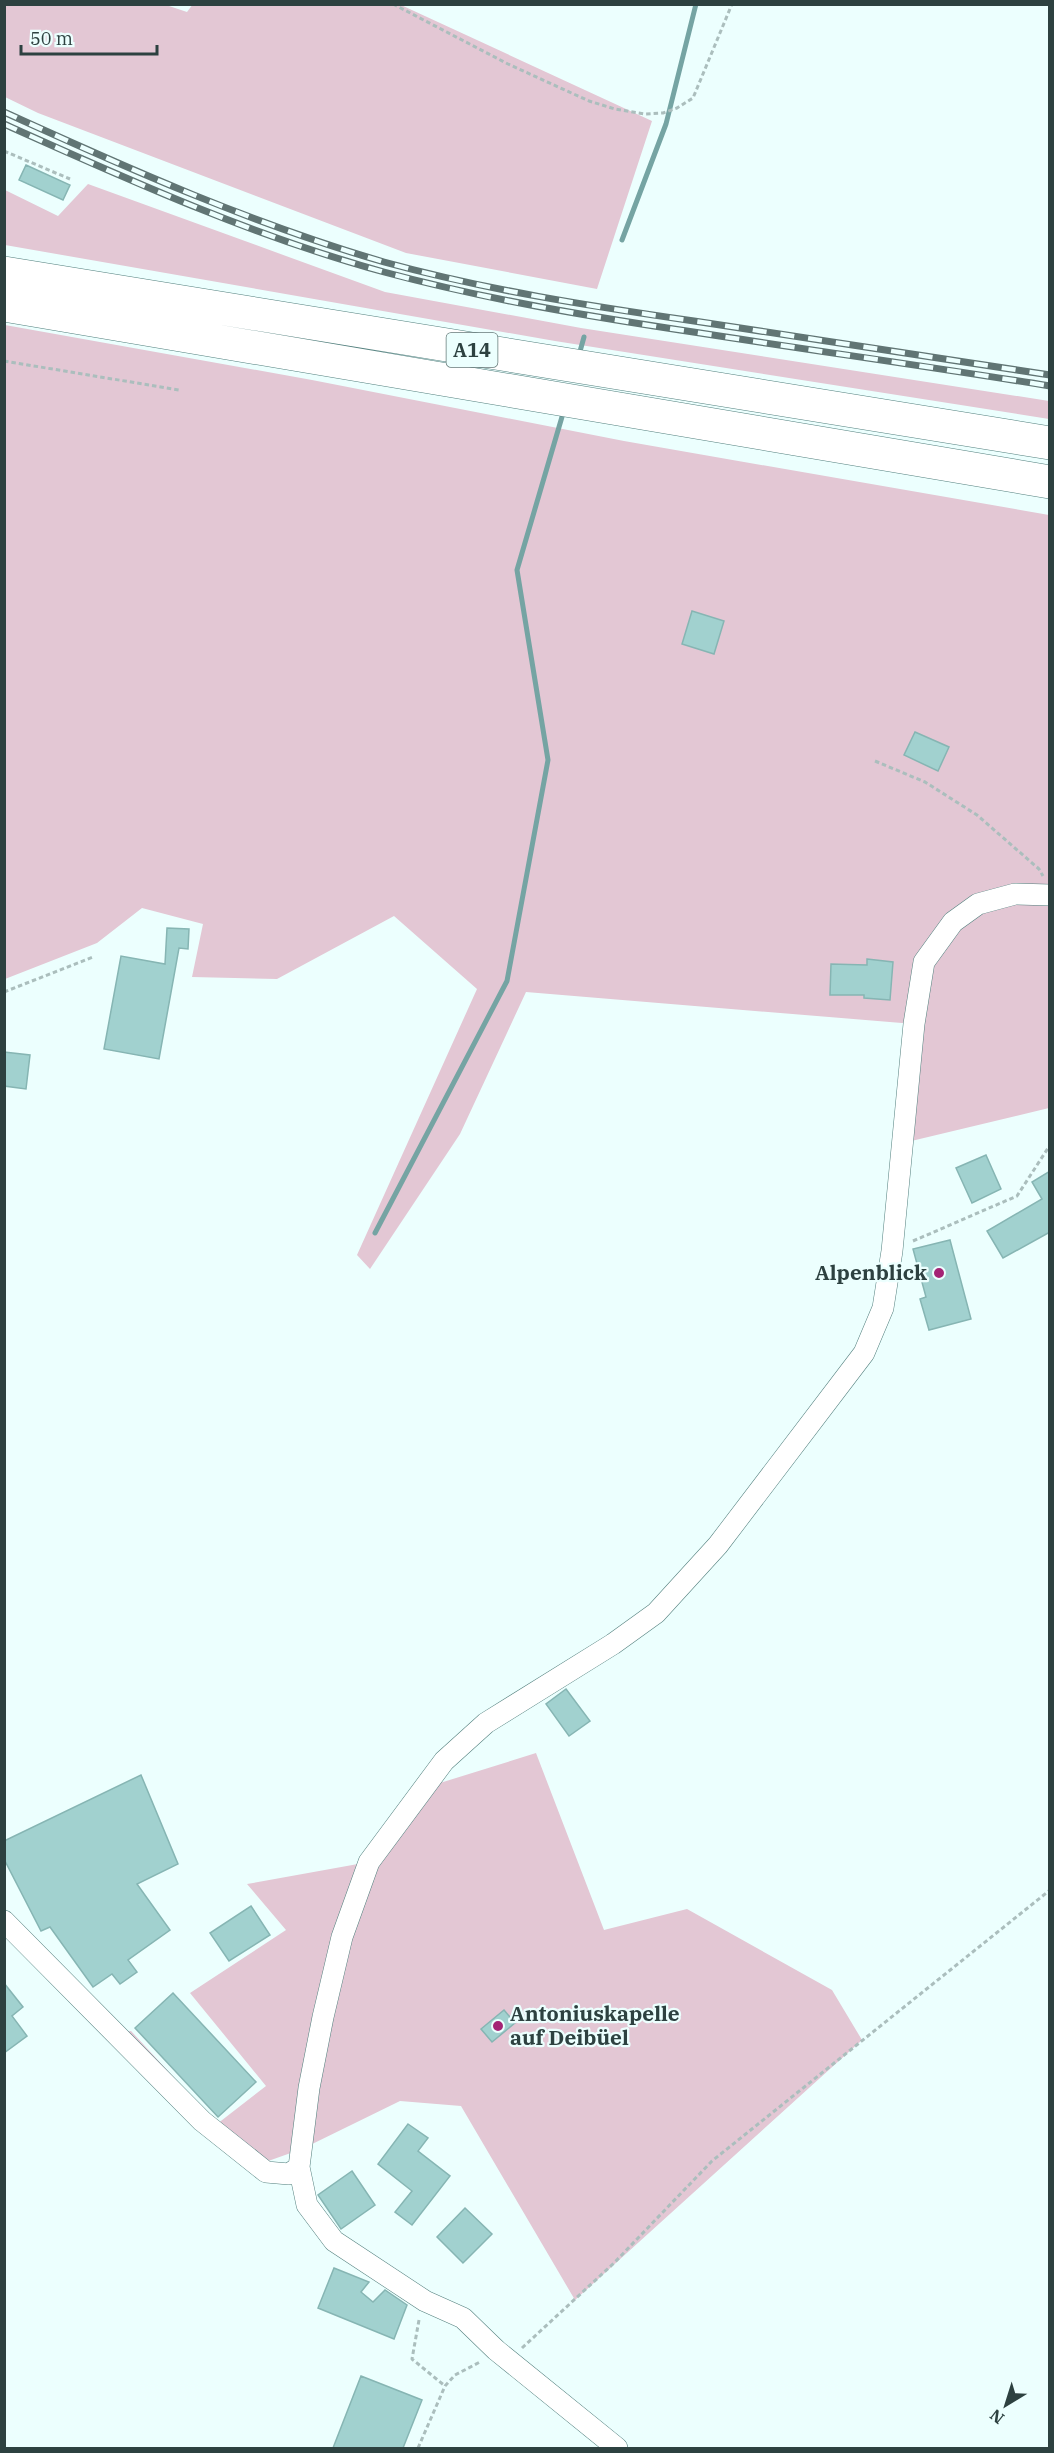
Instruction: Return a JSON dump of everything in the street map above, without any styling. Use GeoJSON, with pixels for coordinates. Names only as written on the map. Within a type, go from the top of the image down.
{"type":"FeatureCollection","features":[{"type":"Feature","properties":{"kind":"highway","name":"A14"},"geometry":{"type":"LineString","coordinates":[[4,273],[1050,443]]}},
{"type":"Feature","properties":{"kind":"highway","name":"A14"},"geometry":{"type":"LineString","coordinates":[[4,305],[1050,483]]}},
{"type":"Feature","properties":{"kind":"street"},"geometry":{"type":"LineString","coordinates":[[617,2448],[503,2355],[464,2318],[424,2301],[334,2241],[307,2205],[299,2167],[309,2088],[342,1937],[369,1862],[444,1761],[486,1723],[613,1644],[656,1613],[718,1545],[864,1353],[883,1308],[892,1251],[914,1024],[924,962],[953,922],[978,904],[1047,886]]}},
{"type":"Feature","properties":{"kind":"street"},"geometry":{"type":"LineString","coordinates":[[4,1921],[202,2121],[266,2172],[289,2174],[299,2167]]}},
{"type":"Feature","properties":{"kind":"path"},"geometry":{"type":"LineString","coordinates":[[393,4],[508,64],[589,101],[615,109],[645,114],[663,113],[693,98],[732,4]]}},
{"type":"Feature","properties":{"kind":"path"},"geometry":{"type":"LineString","coordinates":[[4,150],[70,179]]}},
{"type":"Feature","properties":{"kind":"path"},"geometry":{"type":"LineString","coordinates":[[4,361],[178,390]]}},
{"type":"Feature","properties":{"kind":"path"},"geometry":{"type":"LineString","coordinates":[[875,761],[925,782],[977,815],[1039,869],[1047,886]]}},
{"type":"Feature","properties":{"kind":"path"},"geometry":{"type":"LineString","coordinates":[[4,992],[93,957]]}},
{"type":"Feature","properties":{"kind":"path"},"geometry":{"type":"LineString","coordinates":[[892,1251],[1017,1196],[1050,1145]]}},
{"type":"Feature","properties":{"kind":"path"},"geometry":{"type":"LineString","coordinates":[[418,2448],[445,2386],[455,2376],[503,2355],[614,2263],[712,2161],[1050,1890]]}},
{"type":"Feature","properties":{"kind":"path"},"geometry":{"type":"LineString","coordinates":[[424,2301],[412,2359],[445,2386]]}},
{"type":"Feature","properties":{"kind":"shaded area"},"geometry":{"type":"Polygon","coordinates":[[[163,4],[187,12],[193,4],[401,5],[652,121],[597,289],[406,253],[38,113],[5,97],[5,5],[163,4]]]}},
{"type":"Feature","properties":{"kind":"shaded area"},"geometry":{"type":"Polygon","coordinates":[[[88,184],[385,292],[581,328],[1049,401],[1049,419],[555,341],[5,245],[5,190],[58,216],[88,184]]]}},
{"type":"Feature","properties":{"kind":"shaded area"},"geometry":{"type":"Polygon","coordinates":[[[5,325],[312,380],[624,441],[1049,515],[1049,1108],[903,1143],[914,1024],[526,992],[460,1134],[370,1269],[357,1255],[477,989],[394,916],[277,979],[192,977],[203,924],[142,908],[97,943],[5,979],[5,325]]]}},
{"type":"Feature","properties":{"kind":"shaded area"},"geometry":{"type":"Polygon","coordinates":[[[536,1753],[604,1930],[687,1909],[832,1990],[862,2040],[575,2300],[461,2106],[400,2101],[302,2149],[257,2165],[115,2033],[131,2031],[217,2124],[266,2086],[190,1993],[286,1930],[247,1884],[369,1862],[424,1788],[536,1753]]]}},
{"type":"Feature","properties":{"kind":"building"},"geometry":{"type":"Polygon","coordinates":[[[26,165],[70,185],[63,200],[19,180],[26,165]]]}},
{"type":"Feature","properties":{"kind":"building"},"geometry":{"type":"Polygon","coordinates":[[[692,611],[724,621],[714,654],[682,644],[692,611]]]}},
{"type":"Feature","properties":{"kind":"building"},"geometry":{"type":"Polygon","coordinates":[[[915,732],[949,747],[938,771],[904,755],[915,732]]]}},
{"type":"Feature","properties":{"kind":"building"},"geometry":{"type":"Polygon","coordinates":[[[167,928],[189,929],[188,949],[179,948],[159,1059],[104,1049],[121,956],[165,964],[167,928]]]}},
{"type":"Feature","properties":{"kind":"building"},"geometry":{"type":"Polygon","coordinates":[[[867,959],[893,962],[890,1000],[864,998],[864,995],[830,995],[831,964],[867,965],[867,959]]]}},
{"type":"Feature","properties":{"kind":"building"},"geometry":{"type":"Polygon","coordinates":[[[4,1052],[30,1055],[26,1089],[4,1086],[4,1052]]]}},
{"type":"Feature","properties":{"kind":"building"},"geometry":{"type":"Polygon","coordinates":[[[986,1155],[1001,1189],[972,1203],[956,1168],[986,1155]]]}},
{"type":"Feature","properties":{"kind":"building"},"geometry":{"type":"Polygon","coordinates":[[[1050,1171],[1050,1232],[1003,1258],[987,1231],[1042,1199],[1032,1182],[1050,1171]]]}},
{"type":"Feature","properties":{"kind":"building","name":"Alpenblick"},"geometry":{"type":"Polygon","coordinates":[[[950,1240],[971,1319],[929,1330],[920,1299],[926,1297],[913,1249],[950,1240]]]}},
{"type":"Feature","properties":{"kind":"building"},"geometry":{"type":"Polygon","coordinates":[[[566,1689],[590,1721],[569,1736],[546,1704],[566,1689]]]}},
{"type":"Feature","properties":{"kind":"building"},"geometry":{"type":"Polygon","coordinates":[[[141,1775],[178,1864],[137,1884],[170,1930],[128,1960],[137,1972],[120,1984],[112,1974],[93,1987],[50,1927],[41,1931],[4,1859],[4,1841],[141,1775]]]}},
{"type":"Feature","properties":{"kind":"building"},"geometry":{"type":"Polygon","coordinates":[[[251,1906],[270,1935],[229,1961],[210,1933],[251,1906]]]}},
{"type":"Feature","properties":{"kind":"building"},"geometry":{"type":"Polygon","coordinates":[[[4,1983],[23,2007],[12,2016],[27,2036],[4,2053],[4,1983]]]}},
{"type":"Feature","properties":{"kind":"building"},"geometry":{"type":"Polygon","coordinates":[[[173,1993],[256,2082],[218,2117],[135,2028],[173,1993]]]}},
{"type":"Feature","properties":{"kind":"building","name":"Antoniuskapelle auf Deibüel"},"geometry":{"type":"Polygon","coordinates":[[[504,2010],[515,2023],[492,2042],[481,2029],[504,2010]]]}},
{"type":"Feature","properties":{"kind":"building"},"geometry":{"type":"Polygon","coordinates":[[[408,2124],[428,2138],[418,2151],[450,2176],[412,2225],[395,2212],[412,2191],[378,2164],[408,2124]]]}},
{"type":"Feature","properties":{"kind":"building"},"geometry":{"type":"Polygon","coordinates":[[[352,2171],[375,2205],[341,2229],[318,2195],[352,2171]]]}},
{"type":"Feature","properties":{"kind":"building"},"geometry":{"type":"Polygon","coordinates":[[[465,2208],[492,2234],[463,2263],[437,2237],[465,2208]]]}},
{"type":"Feature","properties":{"kind":"building"},"geometry":{"type":"Polygon","coordinates":[[[334,2268],[369,2282],[361,2292],[373,2302],[385,2290],[407,2305],[394,2339],[318,2308],[334,2268]]]}},
{"type":"Feature","properties":{"kind":"building"},"geometry":{"type":"Polygon","coordinates":[[[361,2376],[422,2400],[403,2448],[333,2448],[361,2376]]]}},
{"type":"Feature","properties":{"kind":"waterway"},"geometry":{"type":"LineString","coordinates":[[622,240],[666,124],[696,4]]}},
{"type":"Feature","properties":{"kind":"waterway"},"geometry":{"type":"LineString","coordinates":[[579,355],[584,337]]}},
{"type":"Feature","properties":{"kind":"waterway"},"geometry":{"type":"LineString","coordinates":[[375,1233],[507,981],[548,760],[517,570],[564,410]]}},
{"type":"Feature","properties":{"kind":"railway"},"geometry":{"type":"LineString","coordinates":[[4,112],[239,213],[335,247],[422,272],[577,303],[1050,375]]}},
{"type":"Feature","properties":{"kind":"railway"},"geometry":{"type":"LineString","coordinates":[[4,124],[145,186],[239,224],[335,258],[423,282],[620,321],[1050,386]]}},
{"type":"Feature","properties":{"kind":"place","name":"Alpenblick"},"geometry":{"type":"Point","coordinates":[939,1273]}},
{"type":"Feature","properties":{"kind":"place","name":"Antoniuskapelle auf Deibüel"},"geometry":{"type":"Point","coordinates":[498,2026]}}]}
